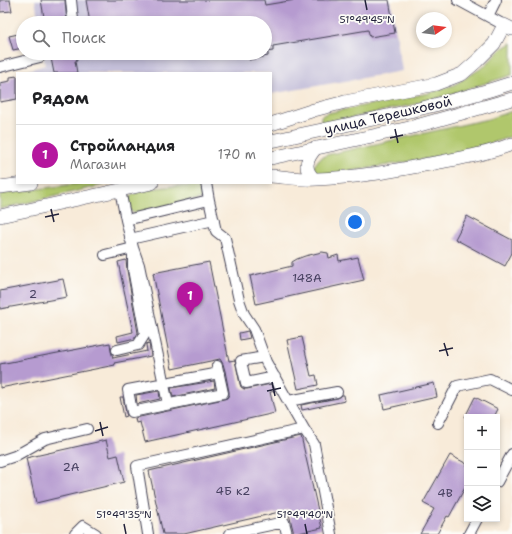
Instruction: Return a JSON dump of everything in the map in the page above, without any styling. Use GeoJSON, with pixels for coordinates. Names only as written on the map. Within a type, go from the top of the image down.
{"type":"FeatureCollection","features":[{"type":"Feature","properties":{"kind":"main road"},"geometry":{"type":"LineString","coordinates":[[272,124],[345,102],[436,84],[450,79],[462,74],[477,62],[508,27]]}},
{"type":"Feature","properties":{"kind":"main road","name":"улица Терешковой"},"geometry":{"type":"LineString","coordinates":[[272,141],[366,121],[454,100],[512,83]]}},
{"type":"Feature","properties":{"kind":"main road","name":"улица Терешковой"},"geometry":{"type":"LineString","coordinates":[[272,158],[409,128],[512,99]]}},
{"type":"Feature","properties":{"kind":"main road"},"geometry":{"type":"LineString","coordinates":[[314,110],[309,115],[308,120],[309,125],[315,131]]}},
{"type":"Feature","properties":{"kind":"main road"},"geometry":{"type":"LineString","coordinates":[[272,176],[314,179],[341,178],[482,154],[512,144]]}},
{"type":"Feature","properties":{"kind":"main road"},"geometry":{"type":"LineString","coordinates":[[314,179],[310,175],[307,160],[316,148]]}},
{"type":"Feature","properties":{"kind":"main road"},"geometry":{"type":"LineString","coordinates":[[0,187],[23,184]]}},
{"type":"Feature","properties":{"kind":"main road"},"geometry":{"type":"LineString","coordinates":[[0,216],[147,184]]}},
{"type":"Feature","properties":{"kind":"street"},"geometry":{"type":"LineString","coordinates":[[71,0],[73,16]]}},
{"type":"Feature","properties":{"kind":"street"},"geometry":{"type":"LineString","coordinates":[[458,0],[508,27]]}},
{"type":"Feature","properties":{"kind":"street"},"geometry":{"type":"LineString","coordinates":[[488,16],[496,0]]}},
{"type":"Feature","properties":{"kind":"street"},"geometry":{"type":"LineString","coordinates":[[0,67],[28,60]]}},
{"type":"Feature","properties":{"kind":"street"},"geometry":{"type":"LineString","coordinates":[[206,184],[216,231],[225,238],[239,300],[244,314],[254,329],[264,357],[314,444],[331,534]]}},
{"type":"Feature","properties":{"kind":"street"},"geometry":{"type":"LineString","coordinates":[[120,190],[132,244],[139,265],[168,404]]}},
{"type":"Feature","properties":{"kind":"street"},"geometry":{"type":"LineString","coordinates":[[126,220],[209,200]]}},
{"type":"Feature","properties":{"kind":"street"},"geometry":{"type":"LineString","coordinates":[[105,255],[132,244],[214,220]]}},
{"type":"Feature","properties":{"kind":"street"},"geometry":{"type":"LineString","coordinates":[[117,350],[138,345],[145,334],[133,269],[132,244]]}},
{"type":"Feature","properties":{"kind":"street"},"geometry":{"type":"LineString","coordinates":[[264,357],[241,361],[246,383],[275,377]]}},
{"type":"Feature","properties":{"kind":"street"},"geometry":{"type":"LineString","coordinates":[[218,369],[223,393],[132,412],[128,390],[164,383],[218,369]]}},
{"type":"Feature","properties":{"kind":"street"},"geometry":{"type":"LineString","coordinates":[[438,423],[457,386],[490,379],[512,390]]}},
{"type":"Feature","properties":{"kind":"street"},"geometry":{"type":"LineString","coordinates":[[288,401],[337,392]]}},
{"type":"Feature","properties":{"kind":"street"},"geometry":{"type":"LineString","coordinates":[[0,461],[15,456],[45,439],[87,429]]}},
{"type":"Feature","properties":{"kind":"street"},"geometry":{"type":"LineString","coordinates":[[148,534],[137,466],[304,429]]}},
{"type":"Feature","properties":{"kind":"street"},"geometry":{"type":"LineString","coordinates":[[500,476],[512,454]]}},
{"type":"Feature","properties":{"kind":"street"},"geometry":{"type":"LineString","coordinates":[[229,534],[284,522],[287,534]]}},
{"type":"Feature","properties":{"kind":"street"},"geometry":{"type":"LineString","coordinates":[[469,534],[475,522]]}},
{"type":"Feature","properties":{"kind":"street"},"geometry":{"type":"LineString","coordinates":[[75,534],[83,526],[96,534]]}},
{"type":"Feature","properties":{"kind":"shaded area"},"geometry":{"type":"Polygon","coordinates":[[[35,0],[391,0],[402,71],[272,94],[272,72],[29,72],[28,70],[45,65],[44,60],[272,60],[272,16],[38,16],[35,0]]]}},
{"type":"Feature","properties":{"kind":"green space"},"geometry":{"type":"Polygon","coordinates":[[[511,43],[512,75],[425,102],[323,124],[321,121],[321,116],[327,113],[429,93],[454,85],[485,66],[501,49],[511,43]]]}},
{"type":"Feature","properties":{"kind":"green space"},"geometry":{"type":"Polygon","coordinates":[[[512,111],[512,136],[456,154],[327,175],[318,173],[314,166],[319,159],[326,155],[488,119],[512,111]]]}},
{"type":"Feature","properties":{"kind":"green space"},"geometry":{"type":"Polygon","coordinates":[[[75,184],[108,184],[0,209],[0,194],[75,184]]]}},
{"type":"Feature","properties":{"kind":"green space"},"geometry":{"type":"Polygon","coordinates":[[[193,186],[202,189],[204,193],[202,198],[135,214],[131,211],[129,199],[137,193],[150,189],[193,186]]]}},
{"type":"Feature","properties":{"kind":"building"},"geometry":{"type":"Polygon","coordinates":[[[0,0],[10,0],[12,11],[0,12],[0,0]]]}},
{"type":"Feature","properties":{"kind":"building"},"geometry":{"type":"Polygon","coordinates":[[[41,0],[65,0],[66,16],[44,16],[41,0]]]}},
{"type":"Feature","properties":{"kind":"building"},"geometry":{"type":"Polygon","coordinates":[[[86,0],[264,0],[265,5],[295,0],[389,0],[395,33],[370,37],[368,30],[273,46],[272,51],[272,16],[89,16],[86,0]]]}},
{"type":"Feature","properties":{"kind":"building"},"geometry":{"type":"Polygon","coordinates":[[[16,34],[16,49],[13,50],[9,36],[16,34]]]}},
{"type":"Feature","properties":{"kind":"building"},"geometry":{"type":"Polygon","coordinates":[[[51,60],[77,60],[75,61],[77,72],[54,72],[51,60]]]}},
{"type":"Feature","properties":{"kind":"building"},"geometry":{"type":"Polygon","coordinates":[[[16,76],[16,99],[0,102],[0,83],[10,81],[10,77],[16,76]]]}},
{"type":"Feature","properties":{"kind":"building"},"geometry":{"type":"Polygon","coordinates":[[[467,216],[512,240],[512,253],[505,266],[455,239],[467,216]]]}},
{"type":"Feature","properties":{"kind":"building"},"geometry":{"type":"Polygon","coordinates":[[[322,252],[328,253],[329,258],[338,255],[339,261],[358,257],[364,280],[256,304],[250,276],[292,266],[292,262],[297,259],[322,252]]]}},
{"type":"Feature","properties":{"kind":"building"},"geometry":{"type":"Polygon","coordinates":[[[126,260],[138,333],[135,338],[118,342],[117,336],[133,332],[118,262],[126,260]]]}},
{"type":"Feature","properties":{"kind":"building"},"geometry":{"type":"Polygon","coordinates":[[[209,262],[229,361],[235,360],[240,384],[244,389],[271,384],[275,391],[270,392],[275,413],[145,442],[140,422],[136,423],[135,418],[224,399],[229,395],[225,371],[220,359],[172,369],[153,273],[209,262]]]}},
{"type":"Feature","properties":{"kind":"building"},"geometry":{"type":"Polygon","coordinates":[[[63,279],[67,297],[0,309],[0,291],[63,279]]]}},
{"type":"Feature","properties":{"kind":"building"},"geometry":{"type":"Polygon","coordinates":[[[248,331],[250,338],[240,340],[239,333],[248,331]]]}},
{"type":"Feature","properties":{"kind":"building"},"geometry":{"type":"Polygon","coordinates":[[[302,337],[311,376],[316,375],[318,385],[298,389],[287,340],[302,337]]]}},
{"type":"Feature","properties":{"kind":"building"},"geometry":{"type":"Polygon","coordinates":[[[110,343],[113,358],[147,351],[146,344],[149,343],[151,356],[114,363],[115,365],[0,388],[0,364],[110,343]]]}},
{"type":"Feature","properties":{"kind":"building"},"geometry":{"type":"Polygon","coordinates":[[[214,381],[215,388],[173,397],[171,388],[214,381]]]}},
{"type":"Feature","properties":{"kind":"building"},"geometry":{"type":"Polygon","coordinates":[[[434,383],[437,397],[384,409],[381,395],[434,383]]]}},
{"type":"Feature","properties":{"kind":"building"},"geometry":{"type":"Polygon","coordinates":[[[159,391],[160,399],[137,404],[136,395],[159,391]]]}},
{"type":"Feature","properties":{"kind":"building"},"geometry":{"type":"Polygon","coordinates":[[[344,395],[345,401],[302,410],[301,405],[338,398],[344,395]]]}},
{"type":"Feature","properties":{"kind":"building"},"geometry":{"type":"Polygon","coordinates":[[[120,397],[123,397],[127,416],[124,417],[120,397]]]}},
{"type":"Feature","properties":{"kind":"building"},"geometry":{"type":"Polygon","coordinates":[[[475,397],[498,409],[496,414],[466,414],[475,397]]]}},
{"type":"Feature","properties":{"kind":"building"},"geometry":{"type":"Polygon","coordinates":[[[301,436],[322,528],[294,534],[288,510],[184,534],[163,534],[149,471],[301,436]]]}},
{"type":"Feature","properties":{"kind":"building"},"geometry":{"type":"Polygon","coordinates":[[[106,440],[110,457],[118,455],[124,482],[36,503],[26,458],[106,440]]]}},
{"type":"Feature","properties":{"kind":"building"},"geometry":{"type":"Polygon","coordinates":[[[450,455],[464,462],[464,490],[449,517],[447,516],[437,534],[420,534],[434,509],[423,503],[450,455]]]}},
{"type":"Feature","properties":{"kind":"place","name":"Стройландия"},"geometry":{"type":"Point","coordinates":[190,315]}}]}
